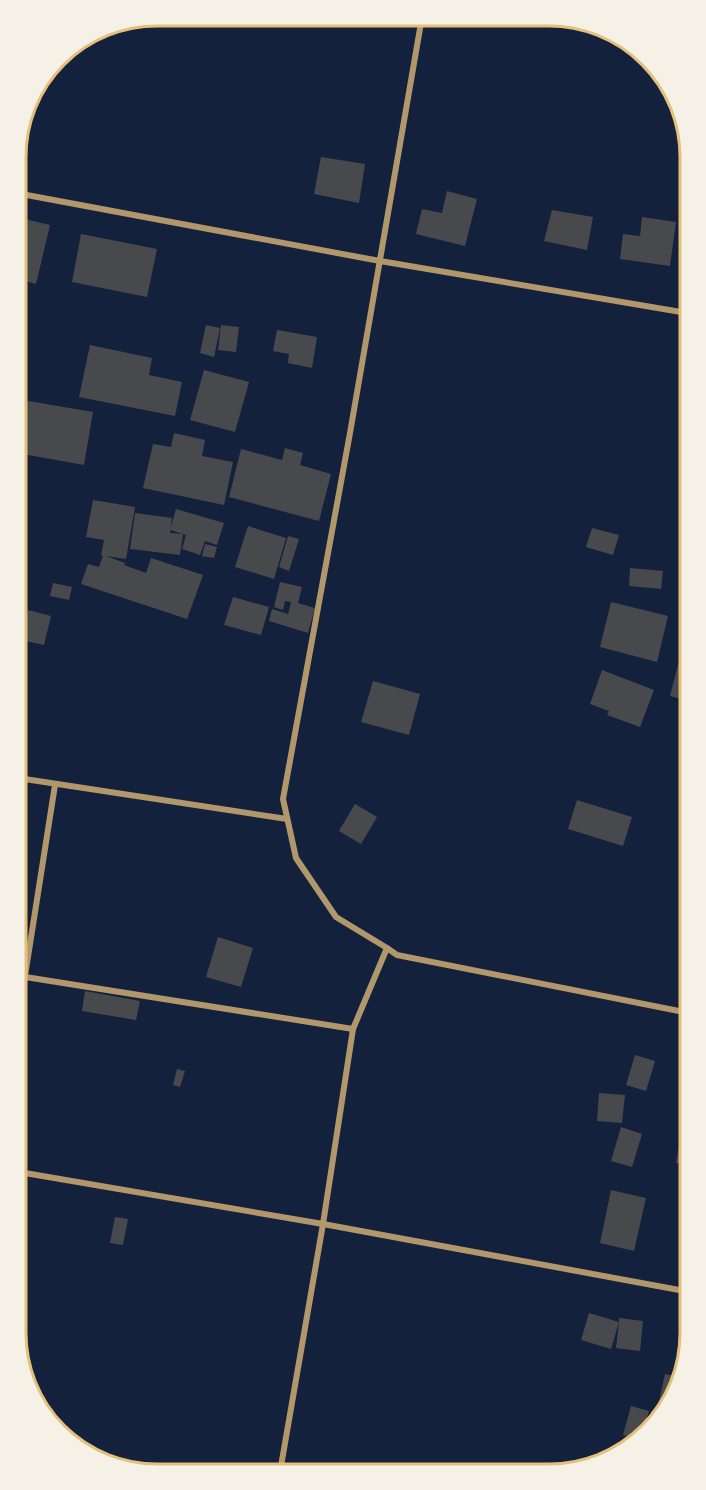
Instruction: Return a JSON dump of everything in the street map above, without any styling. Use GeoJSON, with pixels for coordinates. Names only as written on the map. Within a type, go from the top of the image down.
{"type":"FeatureCollection","features":[{"type":"Feature","properties":{"kind":"street"},"geometry":{"type":"LineString","coordinates":[[420,26],[350,433],[283,799],[296,858],[336,917],[397,955],[680,1011]]}},
{"type":"Feature","properties":{"kind":"street"},"geometry":{"type":"LineString","coordinates":[[26,195],[380,261],[681,312]]}},
{"type":"Feature","properties":{"kind":"street"},"geometry":{"type":"LineString","coordinates":[[26,780],[287,819]]}},
{"type":"Feature","properties":{"kind":"street"},"geometry":{"type":"LineString","coordinates":[[26,952],[54,785]]}},
{"type":"Feature","properties":{"kind":"street"},"geometry":{"type":"LineString","coordinates":[[281,1464],[323,1224],[353,1029],[387,948]]}},
{"type":"Feature","properties":{"kind":"street"},"geometry":{"type":"LineString","coordinates":[[26,977],[353,1029]]}},
{"type":"Feature","properties":{"kind":"street"},"geometry":{"type":"LineString","coordinates":[[26,1173],[323,1224],[680,1290]]}},
{"type":"Feature","properties":{"kind":"building"},"geometry":{"type":"Polygon","coordinates":[[[321,157],[365,164],[359,203],[314,194],[321,157]]]}},
{"type":"Feature","properties":{"kind":"building"},"geometry":{"type":"Polygon","coordinates":[[[447,191],[477,199],[465,246],[416,234],[422,209],[442,213],[447,191]]]}},
{"type":"Feature","properties":{"kind":"building"},"geometry":{"type":"Polygon","coordinates":[[[552,210],[593,217],[587,250],[544,241],[552,210]]]}},
{"type":"Feature","properties":{"kind":"building"},"geometry":{"type":"Polygon","coordinates":[[[642,217],[676,222],[670,266],[620,259],[623,234],[640,236],[642,217]]]}},
{"type":"Feature","properties":{"kind":"building"},"geometry":{"type":"Polygon","coordinates":[[[26,219],[50,225],[36,284],[26,281],[26,219]]]}},
{"type":"Feature","properties":{"kind":"building"},"geometry":{"type":"Polygon","coordinates":[[[81,234],[157,249],[147,297],[72,282],[81,234]]]}},
{"type":"Feature","properties":{"kind":"building"},"geometry":{"type":"Polygon","coordinates":[[[206,325],[220,328],[214,357],[200,353],[206,325]]]}},
{"type":"Feature","properties":{"kind":"building"},"geometry":{"type":"Polygon","coordinates":[[[221,325],[239,327],[236,352],[218,350],[221,325]]]}},
{"type":"Feature","properties":{"kind":"building"},"geometry":{"type":"Polygon","coordinates":[[[277,330],[317,337],[312,368],[288,363],[289,354],[273,351],[277,330]]]}},
{"type":"Feature","properties":{"kind":"building"},"geometry":{"type":"Polygon","coordinates":[[[90,345],[152,358],[149,375],[182,382],[175,416],[79,397],[90,345]]]}},
{"type":"Feature","properties":{"kind":"building"},"geometry":{"type":"Polygon","coordinates":[[[204,370],[249,382],[235,432],[190,420],[204,370]]]}},
{"type":"Feature","properties":{"kind":"building"},"geometry":{"type":"Polygon","coordinates":[[[26,401],[93,412],[84,465],[26,455],[26,401]]]}},
{"type":"Feature","properties":{"kind":"building"},"geometry":{"type":"Polygon","coordinates":[[[174,433],[205,440],[202,456],[233,462],[224,505],[143,488],[153,444],[171,447],[174,433]]]}},
{"type":"Feature","properties":{"kind":"building"},"geometry":{"type":"Polygon","coordinates":[[[285,448],[303,453],[300,465],[331,474],[319,521],[229,497],[241,449],[282,460],[285,448]]]}},
{"type":"Feature","properties":{"kind":"building"},"geometry":{"type":"Polygon","coordinates":[[[93,500],[135,507],[126,559],[106,556],[146,573],[151,558],[203,575],[187,619],[81,584],[88,564],[99,567],[103,556],[101,555],[104,540],[86,537],[93,500]]]}},
{"type":"Feature","properties":{"kind":"building"},"geometry":{"type":"Polygon","coordinates":[[[176,509],[224,523],[217,545],[205,541],[200,555],[182,549],[186,535],[170,530],[176,509]]]}},
{"type":"Feature","properties":{"kind":"building"},"geometry":{"type":"Polygon","coordinates":[[[135,513],[172,518],[170,533],[183,534],[180,555],[130,549],[135,513]]]}},
{"type":"Feature","properties":{"kind":"building"},"geometry":{"type":"Polygon","coordinates":[[[248,526],[286,538],[274,579],[235,567],[248,526]]]}},
{"type":"Feature","properties":{"kind":"building"},"geometry":{"type":"Polygon","coordinates":[[[592,528],[619,535],[613,555],[586,547],[592,528]]]}},
{"type":"Feature","properties":{"kind":"building"},"geometry":{"type":"Polygon","coordinates":[[[288,536],[299,539],[289,571],[279,567],[288,536]]]}},
{"type":"Feature","properties":{"kind":"building"},"geometry":{"type":"Polygon","coordinates":[[[205,544],[217,547],[214,558],[202,556],[205,544]]]}},
{"type":"Feature","properties":{"kind":"building"},"geometry":{"type":"Polygon","coordinates":[[[630,568],[663,571],[661,589],[629,586],[630,568]]]}},
{"type":"Feature","properties":{"kind":"building"},"geometry":{"type":"Polygon","coordinates":[[[280,582],[302,587],[298,603],[315,608],[308,633],[269,621],[272,609],[288,614],[291,602],[285,601],[283,610],[274,607],[280,582]]]}},
{"type":"Feature","properties":{"kind":"building"},"geometry":{"type":"Polygon","coordinates":[[[53,583],[72,587],[69,600],[50,596],[53,583]]]}},
{"type":"Feature","properties":{"kind":"building"},"geometry":{"type":"Polygon","coordinates":[[[233,597],[269,607],[261,635],[224,625],[233,597]]]}},
{"type":"Feature","properties":{"kind":"building"},"geometry":{"type":"Polygon","coordinates":[[[611,602],[668,616],[657,662],[600,647],[611,602]]]}},
{"type":"Feature","properties":{"kind":"building"},"geometry":{"type":"Polygon","coordinates":[[[28,610],[51,616],[44,645],[26,641],[28,610]]]}},
{"type":"Feature","properties":{"kind":"building"},"geometry":{"type":"Polygon","coordinates":[[[680,657],[681,657],[681,699],[670,696],[680,657]]]}},
{"type":"Feature","properties":{"kind":"building"},"geometry":{"type":"Polygon","coordinates":[[[602,670],[654,690],[640,727],[607,715],[609,711],[590,704],[602,670]]]}},
{"type":"Feature","properties":{"kind":"building"},"geometry":{"type":"Polygon","coordinates":[[[373,681],[420,694],[409,735],[361,722],[373,681]]]}},
{"type":"Feature","properties":{"kind":"building"},"geometry":{"type":"Polygon","coordinates":[[[577,800],[632,817],[623,846],[568,829],[577,800]]]}},
{"type":"Feature","properties":{"kind":"building"},"geometry":{"type":"Polygon","coordinates":[[[355,804],[377,817],[361,844],[339,831],[355,804]]]}},
{"type":"Feature","properties":{"kind":"building"},"geometry":{"type":"Polygon","coordinates":[[[218,937],[253,948],[241,987],[206,977],[218,937]]]}},
{"type":"Feature","properties":{"kind":"building"},"geometry":{"type":"Polygon","coordinates":[[[85,991],[140,1001],[136,1020],[82,1011],[85,991]]]}},
{"type":"Feature","properties":{"kind":"building"},"geometry":{"type":"Polygon","coordinates":[[[635,1055],[655,1061],[646,1091],[626,1085],[635,1055]]]}},
{"type":"Feature","properties":{"kind":"building"},"geometry":{"type":"Polygon","coordinates":[[[177,1069],[185,1071],[180,1087],[173,1085],[177,1069]]]}},
{"type":"Feature","properties":{"kind":"building"},"geometry":{"type":"Polygon","coordinates":[[[599,1093],[625,1095],[622,1123],[597,1121],[599,1093]]]}},
{"type":"Feature","properties":{"kind":"building"},"geometry":{"type":"Polygon","coordinates":[[[621,1127],[642,1134],[632,1167],[611,1161],[621,1127]]]}},
{"type":"Feature","properties":{"kind":"building"},"geometry":{"type":"Polygon","coordinates":[[[679,1146],[680,1146],[680,1164],[676,1163],[679,1146]]]}},
{"type":"Feature","properties":{"kind":"building"},"geometry":{"type":"Polygon","coordinates":[[[611,1190],[646,1198],[634,1251],[600,1243],[611,1190]]]}},
{"type":"Feature","properties":{"kind":"building"},"geometry":{"type":"Polygon","coordinates":[[[115,1217],[128,1219],[123,1245],[110,1243],[115,1217]]]}},
{"type":"Feature","properties":{"kind":"building"},"geometry":{"type":"Polygon","coordinates":[[[589,1313],[619,1322],[611,1349],[581,1340],[589,1313]]]}},
{"type":"Feature","properties":{"kind":"building"},"geometry":{"type":"Polygon","coordinates":[[[619,1318],[643,1321],[640,1351],[616,1348],[619,1318]]]}},
{"type":"Feature","properties":{"kind":"building"},"geometry":{"type":"Polygon","coordinates":[[[665,1374],[674,1376],[667,1391],[658,1406],[665,1374]]]}},
{"type":"Feature","properties":{"kind":"building"},"geometry":{"type":"Polygon","coordinates":[[[631,1406],[649,1411],[645,1423],[636,1432],[629,1437],[623,1435],[631,1406]]]}}]}
